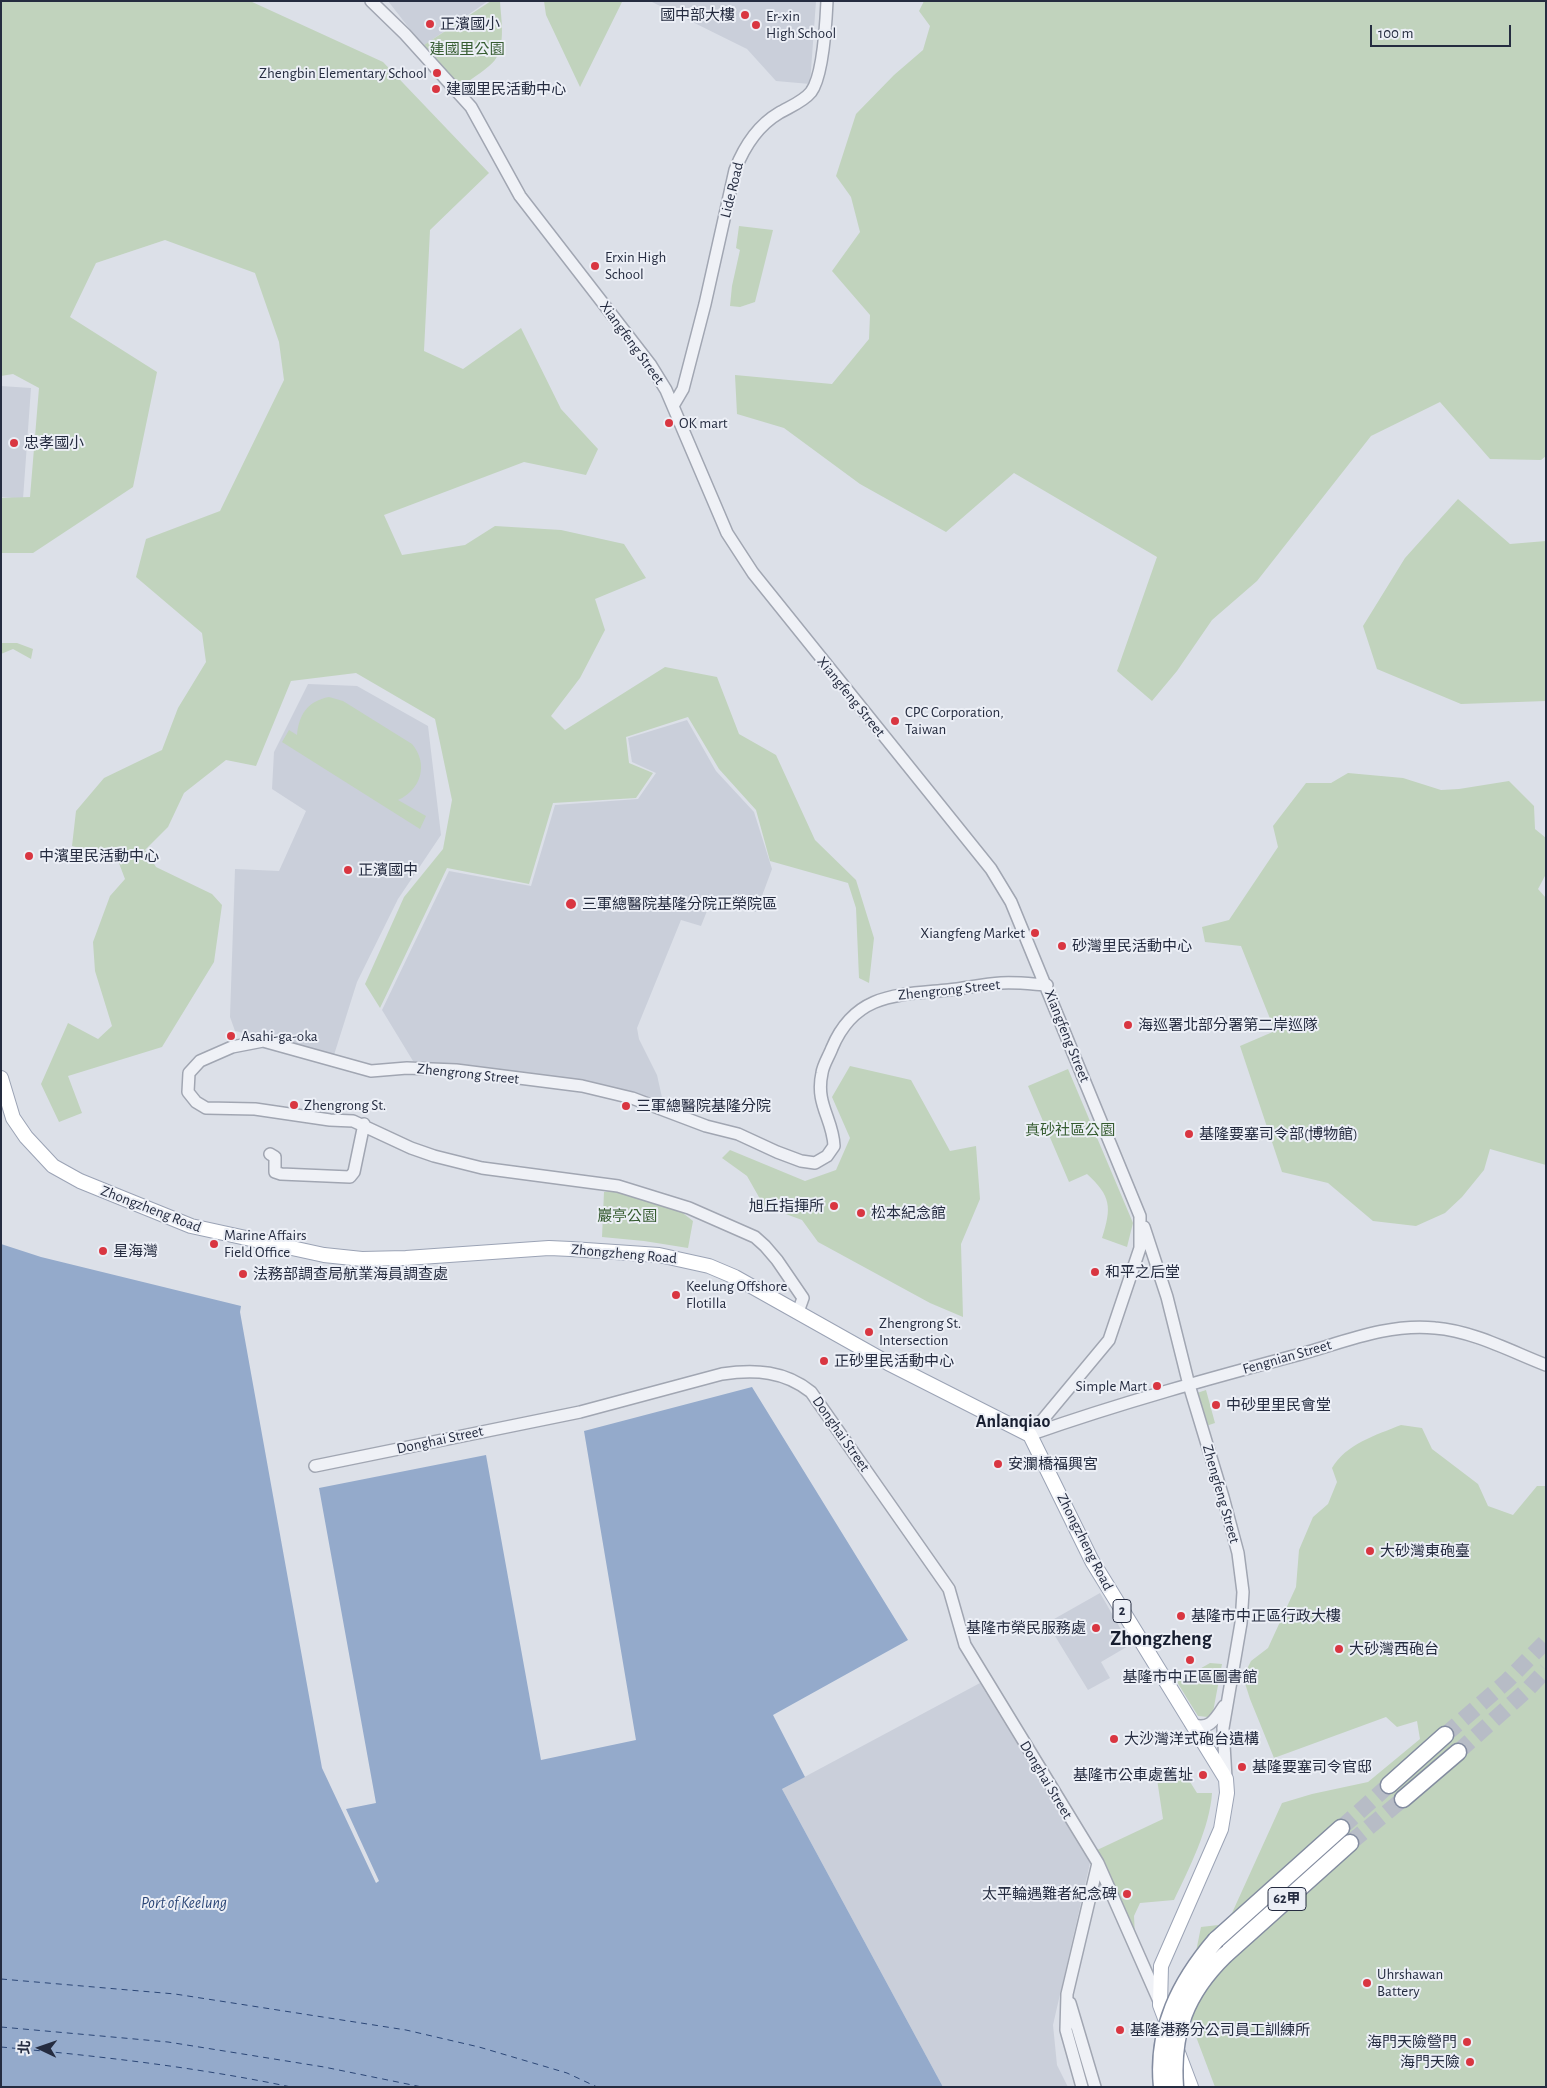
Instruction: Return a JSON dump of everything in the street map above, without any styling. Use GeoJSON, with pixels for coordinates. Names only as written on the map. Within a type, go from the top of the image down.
{"type":"FeatureCollection","features":[{"type":"Feature","properties":{"kind":"highway"},"geometry":{"type":"LineString","coordinates":[[1389,1785],[1445,1735]]}},
{"type":"Feature","properties":{"kind":"highway"},"geometry":{"type":"LineString","coordinates":[[1403,1799],[1458,1752]]}},
{"type":"Feature","properties":{"kind":"highway","name":"62甲"},"geometry":{"type":"LineString","coordinates":[[1162,2087],[1162,2051],[1166,2028],[1186,1979],[1197,1962],[1216,1940],[1340,1828]]}},
{"type":"Feature","properties":{"kind":"highway","name":"62甲"},"geometry":{"type":"LineString","coordinates":[[1176,2087],[1177,2034],[1183,2012],[1211,1968],[1350,1843]]}},
{"type":"Feature","properties":{"kind":"main road","name":"Zhongzheng Road"},"geometry":{"type":"LineString","coordinates":[[1,1078],[13,1118],[26,1137],[53,1166],[80,1181],[190,1226],[324,1255],[362,1259],[406,1258],[550,1248],[659,1255],[708,1266],[735,1277],[888,1362],[1030,1435],[1092,1561],[1226,1779]]}},
{"type":"Feature","properties":{"kind":"main road"},"geometry":{"type":"LineString","coordinates":[[1191,2087],[1160,2005],[1161,1966],[1221,1829],[1227,1793],[1226,1779]]}},
{"type":"Feature","properties":{"kind":"street","name":"Xiangfeng Street"},"geometry":{"type":"LineString","coordinates":[[371,1],[405,34],[471,107],[520,196],[650,364],[673,406],[727,533],[748,565],[824,663],[990,869],[1011,902],[1047,985],[1140,1216],[1140,1248],[1108,1340],[1030,1435]]}},
{"type":"Feature","properties":{"kind":"street","name":"Lide Road"},"geometry":{"type":"LineString","coordinates":[[673,406],[682,389],[708,295],[735,170],[751,138],[763,125],[804,99],[814,87],[819,73],[827,1]]}},
{"type":"Feature","properties":{"kind":"street","name":"Zhengrong Street"},"geometry":{"type":"LineString","coordinates":[[798,1312],[803,1298],[765,1246],[755,1237],[689,1208],[618,1186],[482,1168],[453,1161],[411,1148],[364,1124],[353,1121],[330,1120],[255,1109],[206,1108],[196,1102],[188,1092],[188,1072],[200,1061],[232,1047],[263,1041],[370,1071],[407,1068],[456,1070],[582,1086],[632,1098],[706,1126],[738,1134],[801,1161],[815,1162],[827,1156],[834,1146],[834,1136],[820,1098],[822,1073],[843,1025],[863,1008],[882,998],[900,994],[1003,983],[1047,985]]}},
{"type":"Feature","properties":{"kind":"street"},"geometry":{"type":"LineString","coordinates":[[270,1154],[274,1157],[275,1172],[281,1174],[350,1177],[354,1172],[364,1124]]}},
{"type":"Feature","properties":{"kind":"street","name":"Zhengfeng Street"},"geometry":{"type":"LineString","coordinates":[[1140,1216],[1157,1264],[1189,1385],[1228,1516],[1238,1554],[1244,1592],[1241,1624],[1223,1728],[1226,1779]]}},
{"type":"Feature","properties":{"kind":"street"},"geometry":{"type":"LineString","coordinates":[[1136,1262],[1143,1257],[1157,1264]]}},
{"type":"Feature","properties":{"kind":"street","name":"Fengnian Street"},"geometry":{"type":"LineString","coordinates":[[1030,1435],[1189,1385],[1388,1330],[1417,1328],[1452,1330],[1546,1365]]}},
{"type":"Feature","properties":{"kind":"street","name":"Donghai Street"},"geometry":{"type":"LineString","coordinates":[[315,1466],[580,1412],[722,1374],[766,1372],[778,1374],[801,1384],[819,1401],[949,1589],[965,1645],[1098,1863],[1160,2005]]}},
{"type":"Feature","properties":{"kind":"street"},"geometry":{"type":"LineString","coordinates":[[1191,1724],[1200,1727],[1209,1725],[1216,1719],[1228,1700]]}},
{"type":"Feature","properties":{"kind":"street"},"geometry":{"type":"LineString","coordinates":[[1082,2087],[1066,2030],[1067,1994],[1098,1863]]}},
{"type":"Feature","properties":{"kind":"street"},"geometry":{"type":"LineString","coordinates":[[1089,1903],[1098,1895],[1108,1895],[1113,1898]]}},
{"type":"Feature","properties":{"kind":"street"},"geometry":{"type":"LineString","coordinates":[[1067,1994],[1095,2087]]}},
{"type":"Feature","properties":{"kind":"shaded area","name":"正濱國小"},"geometry":{"type":"Polygon","coordinates":[[[388,1],[488,1],[423,46],[388,1]]]}},
{"type":"Feature","properties":{"kind":"shaded area","name":"Er-xin High School"},"geometry":{"type":"Polygon","coordinates":[[[650,1],[816,1],[810,84],[776,81],[747,49],[650,1]]]}},
{"type":"Feature","properties":{"kind":"shaded area","name":"忠孝國小"},"geometry":{"type":"Polygon","coordinates":[[[1,386],[31,388],[23,499],[1,497],[1,386]]]}},
{"type":"Feature","properties":{"kind":"shaded area","name":"正濱國中"},"geometry":{"type":"Polygon","coordinates":[[[308,684],[357,686],[428,726],[441,835],[398,899],[357,982],[334,1055],[235,1031],[230,1017],[235,869],[279,871],[306,811],[272,789],[274,752],[308,684]]]}},
{"type":"Feature","properties":{"kind":"shaded area","name":"三軍總醫院基隆分院正榮院區"},"geometry":{"type":"Polygon","coordinates":[[[687,720],[716,771],[754,812],[772,869],[756,912],[713,896],[701,926],[681,920],[637,1028],[639,1039],[657,1075],[663,1102],[581,1080],[413,1061],[382,1010],[449,871],[531,886],[555,805],[638,799],[656,773],[632,762],[628,738],[687,720]]]}},
{"type":"Feature","properties":{"kind":"shaded area"},"geometry":{"type":"Polygon","coordinates":[[[1100,1593],[1130,1645],[1101,1662],[1110,1678],[1088,1690],[1047,1623],[1100,1593]]]}},
{"type":"Feature","properties":{"kind":"shaded area"},"geometry":{"type":"Polygon","coordinates":[[[980,1683],[1090,1863],[1053,2025],[1057,2065],[1068,2087],[943,2087],[782,1789],[980,1683]]]}},
{"type":"Feature","properties":{"kind":"green space"},"geometry":{"type":"Polygon","coordinates":[[[1,1],[250,1],[383,62],[489,173],[430,230],[424,351],[463,369],[521,328],[561,409],[598,449],[586,475],[524,462],[384,515],[402,555],[465,545],[495,526],[561,530],[624,544],[646,578],[595,599],[605,630],[580,678],[551,716],[565,730],[665,667],[717,677],[739,734],[776,755],[815,840],[856,880],[874,938],[869,983],[859,978],[856,908],[848,883],[770,861],[756,810],[719,769],[688,717],[626,737],[629,763],[653,773],[636,798],[553,803],[529,884],[447,868],[380,1008],[365,984],[404,897],[443,849],[452,800],[435,719],[356,673],[291,681],[256,766],[226,760],[184,793],[168,827],[145,850],[156,867],[212,894],[222,905],[214,962],[162,1047],[68,1076],[82,1113],[59,1122],[41,1084],[68,1023],[98,1039],[112,1026],[95,971],[93,942],[110,896],[125,879],[117,858],[72,846],[76,811],[104,778],[162,750],[178,708],[206,662],[202,633],[136,577],[146,539],[220,511],[284,380],[279,342],[255,273],[165,240],[96,263],[70,317],[157,372],[133,487],[33,553],[1,553],[1,498],[30,497],[39,388],[13,374],[1,376],[1,1]]]}},
{"type":"Feature","properties":{"kind":"green space","name":"建國里公園"},"geometry":{"type":"Polygon","coordinates":[[[491,1],[500,1],[501,47],[495,60],[464,85],[452,80],[424,45],[491,1]]]}},
{"type":"Feature","properties":{"kind":"green space"},"geometry":{"type":"Polygon","coordinates":[[[544,1],[622,2],[580,87],[546,15],[544,1]]]}},
{"type":"Feature","properties":{"kind":"green space"},"geometry":{"type":"Polygon","coordinates":[[[924,1],[1546,1],[1546,456],[1541,460],[1490,459],[1440,402],[1371,436],[1257,581],[1212,620],[1177,671],[1152,701],[1117,671],[1157,557],[1014,473],[946,532],[860,484],[784,428],[737,414],[735,375],[832,384],[869,339],[870,315],[832,271],[860,232],[851,197],[836,176],[856,114],[894,75],[923,50],[930,26],[919,11],[924,1]]]}},
{"type":"Feature","properties":{"kind":"green space"},"geometry":{"type":"Polygon","coordinates":[[[739,226],[773,230],[755,302],[740,307],[730,306],[732,286],[740,250],[736,248],[739,226]]]}},
{"type":"Feature","properties":{"kind":"green space"},"geometry":{"type":"Polygon","coordinates":[[[1458,499],[1510,544],[1546,541],[1546,701],[1461,704],[1377,669],[1363,626],[1405,558],[1458,499]]]}},
{"type":"Feature","properties":{"kind":"green space"},"geometry":{"type":"Polygon","coordinates":[[[1,643],[17,643],[33,649],[31,659],[13,649],[1,654],[1,643]]]}},
{"type":"Feature","properties":{"kind":"green space"},"geometry":{"type":"Polygon","coordinates":[[[329,697],[343,701],[412,744],[420,760],[420,776],[412,790],[398,800],[426,816],[420,829],[282,742],[289,730],[297,735],[302,715],[310,705],[329,697]]]}},
{"type":"Feature","properties":{"kind":"green space"},"geometry":{"type":"Polygon","coordinates":[[[1348,773],[1403,778],[1441,790],[1509,781],[1534,806],[1535,829],[1546,838],[1546,874],[1538,889],[1546,898],[1546,1165],[1490,1149],[1484,1170],[1462,1197],[1445,1213],[1416,1226],[1373,1221],[1328,1183],[1282,1172],[1240,1046],[1275,1031],[1241,946],[1205,942],[1202,927],[1229,920],[1278,847],[1273,826],[1306,783],[1331,783],[1348,773]]]}},
{"type":"Feature","properties":{"kind":"green space"},"geometry":{"type":"Polygon","coordinates":[[[850,1066],[911,1080],[950,1151],[976,1146],[980,1199],[961,1244],[963,1317],[930,1303],[818,1242],[802,1220],[764,1206],[747,1176],[722,1158],[730,1150],[805,1181],[836,1170],[850,1138],[832,1097],[850,1066]]]}},
{"type":"Feature","properties":{"kind":"green space","name":"真砂社區公園"},"geometry":{"type":"Polygon","coordinates":[[[1068,1069],[1133,1223],[1127,1247],[1102,1238],[1108,1210],[1105,1196],[1087,1174],[1069,1182],[1028,1086],[1068,1069]]]}},
{"type":"Feature","properties":{"kind":"green space","name":"巖亭公園"},"geometry":{"type":"Polygon","coordinates":[[[618,1190],[674,1206],[693,1221],[688,1248],[602,1237],[604,1192],[618,1190]]]}},
{"type":"Feature","properties":{"kind":"green space"},"geometry":{"type":"Polygon","coordinates":[[[1206,1390],[1215,1423],[1206,1426],[1197,1393],[1206,1390]]]}},
{"type":"Feature","properties":{"kind":"green space"},"geometry":{"type":"Polygon","coordinates":[[[1401,1425],[1422,1428],[1432,1449],[1478,1484],[1488,1506],[1513,1515],[1537,1486],[1546,1486],[1546,2087],[1215,2087],[1192,2026],[1191,1976],[1201,1927],[1227,1924],[1282,1803],[1312,1794],[1368,1782],[1420,1739],[1417,1721],[1397,1727],[1386,1717],[1274,1758],[1243,1677],[1251,1661],[1268,1648],[1296,1587],[1299,1550],[1313,1517],[1328,1504],[1337,1482],[1332,1468],[1353,1446],[1401,1425]]]}},
{"type":"Feature","properties":{"kind":"green space"},"geometry":{"type":"Polygon","coordinates":[[[1210,1663],[1222,1664],[1213,1712],[1208,1717],[1198,1716],[1177,1682],[1210,1663]]]}},
{"type":"Feature","properties":{"kind":"green space"},"geometry":{"type":"Polygon","coordinates":[[[1182,1769],[1197,1793],[1212,1793],[1207,1820],[1198,1848],[1174,1900],[1140,1903],[1134,1916],[1135,1936],[1095,1851],[1163,1819],[1157,1779],[1182,1769]]]}},
{"type":"Feature","properties":{"kind":"water","name":"Port of Keelung"},"geometry":{"type":"Polygon","coordinates":[[[1,1244],[41,1257],[241,1306],[240,1312],[322,1768],[376,1883],[379,1881],[346,1809],[376,1803],[319,1488],[486,1455],[541,1760],[636,1740],[584,1431],[752,1387],[908,1640],[773,1715],[805,1777],[782,1789],[943,2087],[1,2087],[1,1244]]]}},
{"type":"Feature","properties":{"kind":"ferry route"},"geometry":{"type":"LineString","coordinates":[[1,1979],[175,1994],[406,2030],[479,2047],[567,2073],[597,2087]]}},
{"type":"Feature","properties":{"kind":"ferry route"},"geometry":{"type":"LineString","coordinates":[[1,2027],[168,2042],[324,2067],[422,2087]]}},
{"type":"Feature","properties":{"kind":"ferry route"},"geometry":{"type":"LineString","coordinates":[[1,2047],[147,2063],[291,2087]]}},
{"type":"Feature","properties":{"kind":"tunnel"},"geometry":{"type":"LineString","coordinates":[[1445,1735],[1507,1681],[1546,1641]]}},
{"type":"Feature","properties":{"kind":"tunnel"},"geometry":{"type":"LineString","coordinates":[[1458,1752],[1528,1689],[1546,1670]]}},
{"type":"Feature","properties":{"kind":"tunnel"},"geometry":{"type":"LineString","coordinates":[[1341,1828],[1389,1785]]}},
{"type":"Feature","properties":{"kind":"tunnel"},"geometry":{"type":"LineString","coordinates":[[1350,1843],[1403,1799]]}},
{"type":"Feature","properties":{"kind":"place","name":"國中部大樓"},"geometry":{"type":"Point","coordinates":[745,15]}},
{"type":"Feature","properties":{"kind":"place","name":"正濱國小"},"geometry":{"type":"Point","coordinates":[430,24]}},
{"type":"Feature","properties":{"kind":"place","name":"Er-xin High School"},"geometry":{"type":"Point","coordinates":[756,25]}},
{"type":"Feature","properties":{"kind":"place","name":"Zhengbin Elementary School"},"geometry":{"type":"Point","coordinates":[437,73]}},
{"type":"Feature","properties":{"kind":"place","name":"建國里民活動中心"},"geometry":{"type":"Point","coordinates":[436,89]}},
{"type":"Feature","properties":{"kind":"place","name":"Erxin High School"},"geometry":{"type":"Point","coordinates":[595,266]}},
{"type":"Feature","properties":{"kind":"place","name":"OK mart"},"geometry":{"type":"Point","coordinates":[669,423]}},
{"type":"Feature","properties":{"kind":"place","name":"忠孝國小"},"geometry":{"type":"Point","coordinates":[14,443]}},
{"type":"Feature","properties":{"kind":"place","name":"CPC Corporation, Taiwan"},"geometry":{"type":"Point","coordinates":[895,721]}},
{"type":"Feature","properties":{"kind":"place","name":"中濱里民活動中心"},"geometry":{"type":"Point","coordinates":[29,856]}},
{"type":"Feature","properties":{"kind":"place","name":"正濱國中"},"geometry":{"type":"Point","coordinates":[348,870]}},
{"type":"Feature","properties":{"kind":"place","name":"三軍總醫院基隆分院正榮院區"},"geometry":{"type":"Point","coordinates":[571,904]}},
{"type":"Feature","properties":{"kind":"place","name":"Xiangfeng Market"},"geometry":{"type":"Point","coordinates":[1035,933]}},
{"type":"Feature","properties":{"kind":"place","name":"砂灣里民活動中心"},"geometry":{"type":"Point","coordinates":[1062,946]}},
{"type":"Feature","properties":{"kind":"place","name":"海巡署北部分署第二岸巡隊"},"geometry":{"type":"Point","coordinates":[1128,1025]}},
{"type":"Feature","properties":{"kind":"place","name":"Asahi-ga-oka"},"geometry":{"type":"Point","coordinates":[231,1036]}},
{"type":"Feature","properties":{"kind":"place","name":"Zhengrong St."},"geometry":{"type":"Point","coordinates":[294,1105]}},
{"type":"Feature","properties":{"kind":"place","name":"三軍總醫院基隆分院"},"geometry":{"type":"Point","coordinates":[626,1106]}},
{"type":"Feature","properties":{"kind":"place","name":"基隆要塞司令部(博物館)"},"geometry":{"type":"Point","coordinates":[1189,1134]}},
{"type":"Feature","properties":{"kind":"place","name":"旭丘指揮所"},"geometry":{"type":"Point","coordinates":[834,1206]}},
{"type":"Feature","properties":{"kind":"place","name":"松本紀念館"},"geometry":{"type":"Point","coordinates":[861,1213]}},
{"type":"Feature","properties":{"kind":"place","name":"Marine Affairs Field Office"},"geometry":{"type":"Point","coordinates":[214,1244]}},
{"type":"Feature","properties":{"kind":"place","name":"星海灣"},"geometry":{"type":"Point","coordinates":[103,1251]}},
{"type":"Feature","properties":{"kind":"place","name":"和平之后堂"},"geometry":{"type":"Point","coordinates":[1095,1272]}},
{"type":"Feature","properties":{"kind":"place","name":"法務部調查局航業海員調查處"},"geometry":{"type":"Point","coordinates":[243,1274]}},
{"type":"Feature","properties":{"kind":"place","name":"Keelung Offshore Flotilla"},"geometry":{"type":"Point","coordinates":[676,1295]}},
{"type":"Feature","properties":{"kind":"place","name":"Zhengrong St. Intersection"},"geometry":{"type":"Point","coordinates":[869,1332]}},
{"type":"Feature","properties":{"kind":"place","name":"正砂里民活動中心"},"geometry":{"type":"Point","coordinates":[824,1361]}},
{"type":"Feature","properties":{"kind":"place","name":"Simple Mart"},"geometry":{"type":"Point","coordinates":[1157,1386]}},
{"type":"Feature","properties":{"kind":"place","name":"中砂里里民會堂"},"geometry":{"type":"Point","coordinates":[1216,1405]}},
{"type":"Feature","properties":{"kind":"place","name":"安瀾橋福興宮"},"geometry":{"type":"Point","coordinates":[998,1464]}},
{"type":"Feature","properties":{"kind":"place","name":"大砂灣東砲臺"},"geometry":{"type":"Point","coordinates":[1370,1551]}},
{"type":"Feature","properties":{"kind":"place","name":"基隆市中正區行政大樓"},"geometry":{"type":"Point","coordinates":[1181,1616]}},
{"type":"Feature","properties":{"kind":"place","name":"基隆市榮民服務處"},"geometry":{"type":"Point","coordinates":[1096,1628]}},
{"type":"Feature","properties":{"kind":"place","name":"大砂灣西砲台"},"geometry":{"type":"Point","coordinates":[1339,1649]}},
{"type":"Feature","properties":{"kind":"place","name":"基隆市中正區圖書館"},"geometry":{"type":"Point","coordinates":[1190,1660]}},
{"type":"Feature","properties":{"kind":"place","name":"大沙灣洋式砲台遺構"},"geometry":{"type":"Point","coordinates":[1114,1739]}},
{"type":"Feature","properties":{"kind":"place","name":"基隆要塞司令官邸"},"geometry":{"type":"Point","coordinates":[1242,1767]}},
{"type":"Feature","properties":{"kind":"place","name":"基隆市公車處舊址"},"geometry":{"type":"Point","coordinates":[1203,1775]}},
{"type":"Feature","properties":{"kind":"place","name":"太平輪遇難者紀念碑"},"geometry":{"type":"Point","coordinates":[1127,1894]}},
{"type":"Feature","properties":{"kind":"place","name":"Uhrshawan Battery"},"geometry":{"type":"Point","coordinates":[1367,1983]}},
{"type":"Feature","properties":{"kind":"place","name":"基隆港務分公司員工訓練所"},"geometry":{"type":"Point","coordinates":[1120,2030]}},
{"type":"Feature","properties":{"kind":"place","name":"海門天險營門"},"geometry":{"type":"Point","coordinates":[1467,2042]}},
{"type":"Feature","properties":{"kind":"place","name":"海門天險"},"geometry":{"type":"Point","coordinates":[1470,2062]}},
{"type":"Feature","properties":{"kind":"district","name":"Anlanqiao"},"geometry":{"type":"Point","coordinates":[1013,1422]}},
{"type":"Feature","properties":{"kind":"district","name":"Zhongzheng"},"geometry":{"type":"Point","coordinates":[1161,1639]}}]}
